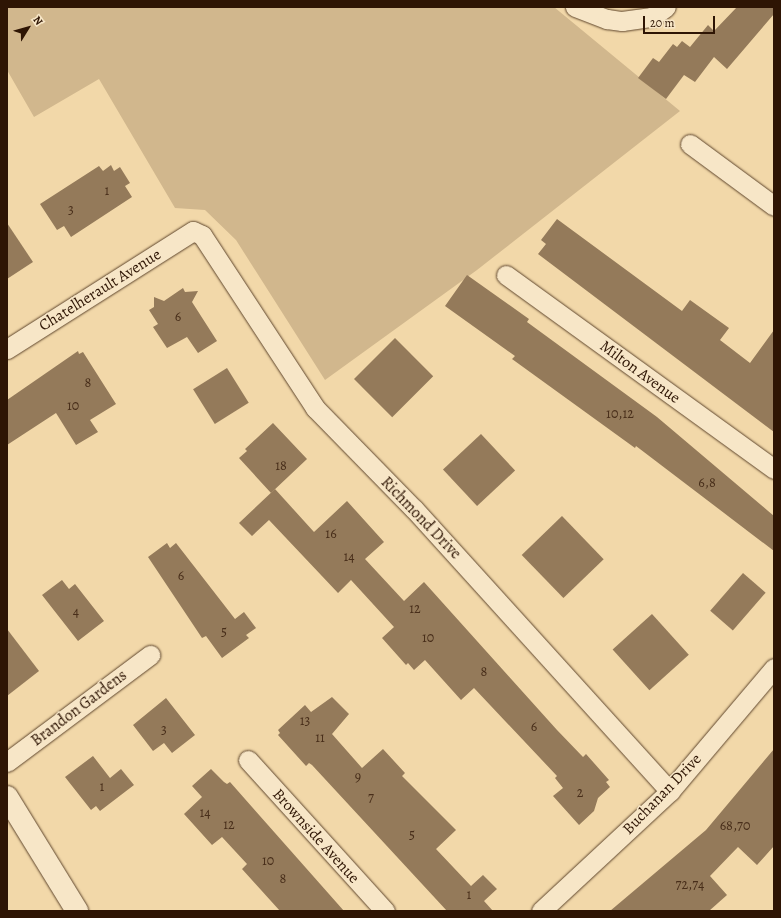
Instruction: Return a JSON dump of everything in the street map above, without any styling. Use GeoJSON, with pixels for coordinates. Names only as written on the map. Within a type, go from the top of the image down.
{"type":"FeatureCollection","features":[{"type":"Feature","properties":{"kind":"street"},"geometry":{"type":"LineString","coordinates":[[575,7],[607,19],[622,21],[652,17],[666,7]]}},
{"type":"Feature","properties":{"kind":"street"},"geometry":{"type":"LineString","coordinates":[[690,144],[774,206]]}},
{"type":"Feature","properties":{"kind":"street","name":"Chatelherault Avenue"},"geometry":{"type":"LineString","coordinates":[[7,349],[193,231]]}},
{"type":"Feature","properties":{"kind":"street","name":"Richmond Drive"},"geometry":{"type":"LineString","coordinates":[[193,231],[209,243],[315,408],[425,520],[670,791]]}},
{"type":"Feature","properties":{"kind":"street","name":"Milton Avenue"},"geometry":{"type":"LineString","coordinates":[[506,275],[774,469]]}},
{"type":"Feature","properties":{"kind":"street","name":"Brandon Gardens"},"geometry":{"type":"LineString","coordinates":[[7,762],[150,655]]}},
{"type":"Feature","properties":{"kind":"street","name":"Buchanan Drive"},"geometry":{"type":"LineString","coordinates":[[541,911],[670,791],[774,668]]}},
{"type":"Feature","properties":{"kind":"street","name":"Brownside Avenue"},"geometry":{"type":"LineString","coordinates":[[248,760],[385,911]]}},
{"type":"Feature","properties":{"kind":"street"},"geometry":{"type":"LineString","coordinates":[[7,797],[77,911]]}},
{"type":"Feature","properties":{"kind":"shaded area"},"geometry":{"type":"Polygon","coordinates":[[[7,7],[554,7],[680,111],[477,270],[325,380],[236,240],[205,210],[175,208],[99,79],[34,117],[7,70],[7,7]]]}},
{"type":"Feature","properties":{"kind":"building"},"geometry":{"type":"Polygon","coordinates":[[[737,7],[774,7],[774,14],[727,69],[714,57],[695,82],[684,75],[666,99],[638,78],[653,58],[659,62],[673,44],[677,47],[682,41],[690,47],[708,25],[714,31],[737,7]]]}},
{"type":"Feature","properties":{"kind":"building"},"geometry":{"type":"Polygon","coordinates":[[[111,165],[114,171],[120,167],[130,183],[125,186],[132,197],[71,237],[64,226],[57,230],[40,204],[99,166],[103,171],[111,165]]]}},
{"type":"Feature","properties":{"kind":"building"},"geometry":{"type":"Polygon","coordinates":[[[557,219],[682,311],[690,300],[729,328],[720,340],[750,363],[774,330],[774,432],[538,254],[546,244],[541,240],[557,219]]]}},
{"type":"Feature","properties":{"kind":"building"},"geometry":{"type":"Polygon","coordinates":[[[7,223],[33,262],[7,279],[7,223]]]}},
{"type":"Feature","properties":{"kind":"building"},"geometry":{"type":"Polygon","coordinates":[[[467,275],[529,319],[527,322],[657,417],[774,516],[774,551],[636,446],[635,448],[512,359],[515,356],[445,306],[467,275]]]}},
{"type":"Feature","properties":{"kind":"building"},"geometry":{"type":"Polygon","coordinates":[[[183,288],[185,292],[198,291],[192,302],[217,341],[198,353],[187,337],[167,348],[153,327],[158,324],[149,310],[154,307],[154,297],[164,301],[183,288]]]}},
{"type":"Feature","properties":{"kind":"building"},"geometry":{"type":"Polygon","coordinates":[[[395,338],[433,376],[392,417],[354,379],[395,338]]]}},
{"type":"Feature","properties":{"kind":"building"},"geometry":{"type":"Polygon","coordinates":[[[78,351],[79,354],[83,352],[116,404],[90,420],[98,432],[76,445],[56,413],[7,445],[7,400],[78,351]]]}},
{"type":"Feature","properties":{"kind":"building"},"geometry":{"type":"Polygon","coordinates":[[[227,368],[249,403],[215,424],[193,389],[227,368]]]}},
{"type":"Feature","properties":{"kind":"building"},"geometry":{"type":"Polygon","coordinates":[[[273,423],[307,459],[271,493],[239,458],[247,451],[245,449],[273,423]]]}},
{"type":"Feature","properties":{"kind":"building"},"geometry":{"type":"Polygon","coordinates":[[[481,434],[515,471],[477,506],[443,469],[481,434]]]}},
{"type":"Feature","properties":{"kind":"building"},"geometry":{"type":"Polygon","coordinates":[[[275,489],[314,532],[347,501],[384,542],[365,559],[404,601],[424,582],[557,730],[583,757],[586,754],[609,780],[606,782],[610,787],[598,798],[594,811],[579,825],[553,796],[563,788],[555,778],[557,776],[474,688],[461,700],[425,660],[414,670],[408,663],[406,665],[382,638],[394,627],[351,580],[338,593],[269,520],[252,536],[239,523],[275,489]]]}},
{"type":"Feature","properties":{"kind":"building"},"geometry":{"type":"Polygon","coordinates":[[[562,516],[604,559],[563,598],[522,555],[562,516]]]}},
{"type":"Feature","properties":{"kind":"building"},"geometry":{"type":"Polygon","coordinates":[[[167,543],[170,548],[176,543],[235,619],[244,612],[256,628],[246,635],[249,638],[222,658],[206,636],[202,638],[148,557],[167,543]]]}},
{"type":"Feature","properties":{"kind":"building"},"geometry":{"type":"Polygon","coordinates":[[[743,573],[766,593],[733,630],[710,611],[743,573]]]}},
{"type":"Feature","properties":{"kind":"building"},"geometry":{"type":"Polygon","coordinates":[[[62,580],[69,589],[75,584],[104,621],[78,641],[42,595],[62,580]]]}},
{"type":"Feature","properties":{"kind":"building"},"geometry":{"type":"Polygon","coordinates":[[[652,614],[689,655],[649,690],[613,649],[652,614]]]}},
{"type":"Feature","properties":{"kind":"building"},"geometry":{"type":"Polygon","coordinates":[[[7,629],[39,671],[7,696],[7,629]]]}},
{"type":"Feature","properties":{"kind":"building"},"geometry":{"type":"Polygon","coordinates":[[[332,697],[349,714],[332,734],[362,768],[383,749],[405,773],[402,776],[456,830],[436,849],[471,886],[483,875],[497,889],[484,901],[493,911],[447,911],[312,765],[309,763],[306,766],[278,735],[280,733],[278,730],[305,705],[311,712],[332,697]]]}},
{"type":"Feature","properties":{"kind":"building"},"geometry":{"type":"Polygon","coordinates":[[[166,698],[195,735],[172,753],[164,743],[153,751],[133,725],[166,698]]]}},
{"type":"Feature","properties":{"kind":"building"},"geometry":{"type":"Polygon","coordinates":[[[774,749],[774,846],[757,865],[738,847],[710,876],[727,895],[709,911],[610,911],[706,830],[774,749]]]}},
{"type":"Feature","properties":{"kind":"building"},"geometry":{"type":"Polygon","coordinates":[[[93,756],[110,778],[121,769],[134,785],[100,811],[96,806],[91,810],[65,777],[93,756]]]}},
{"type":"Feature","properties":{"kind":"building"},"geometry":{"type":"Polygon","coordinates":[[[211,769],[224,782],[227,784],[230,782],[344,911],[280,911],[242,869],[247,864],[222,837],[212,845],[184,814],[202,797],[192,786],[211,769]]]}}]}
